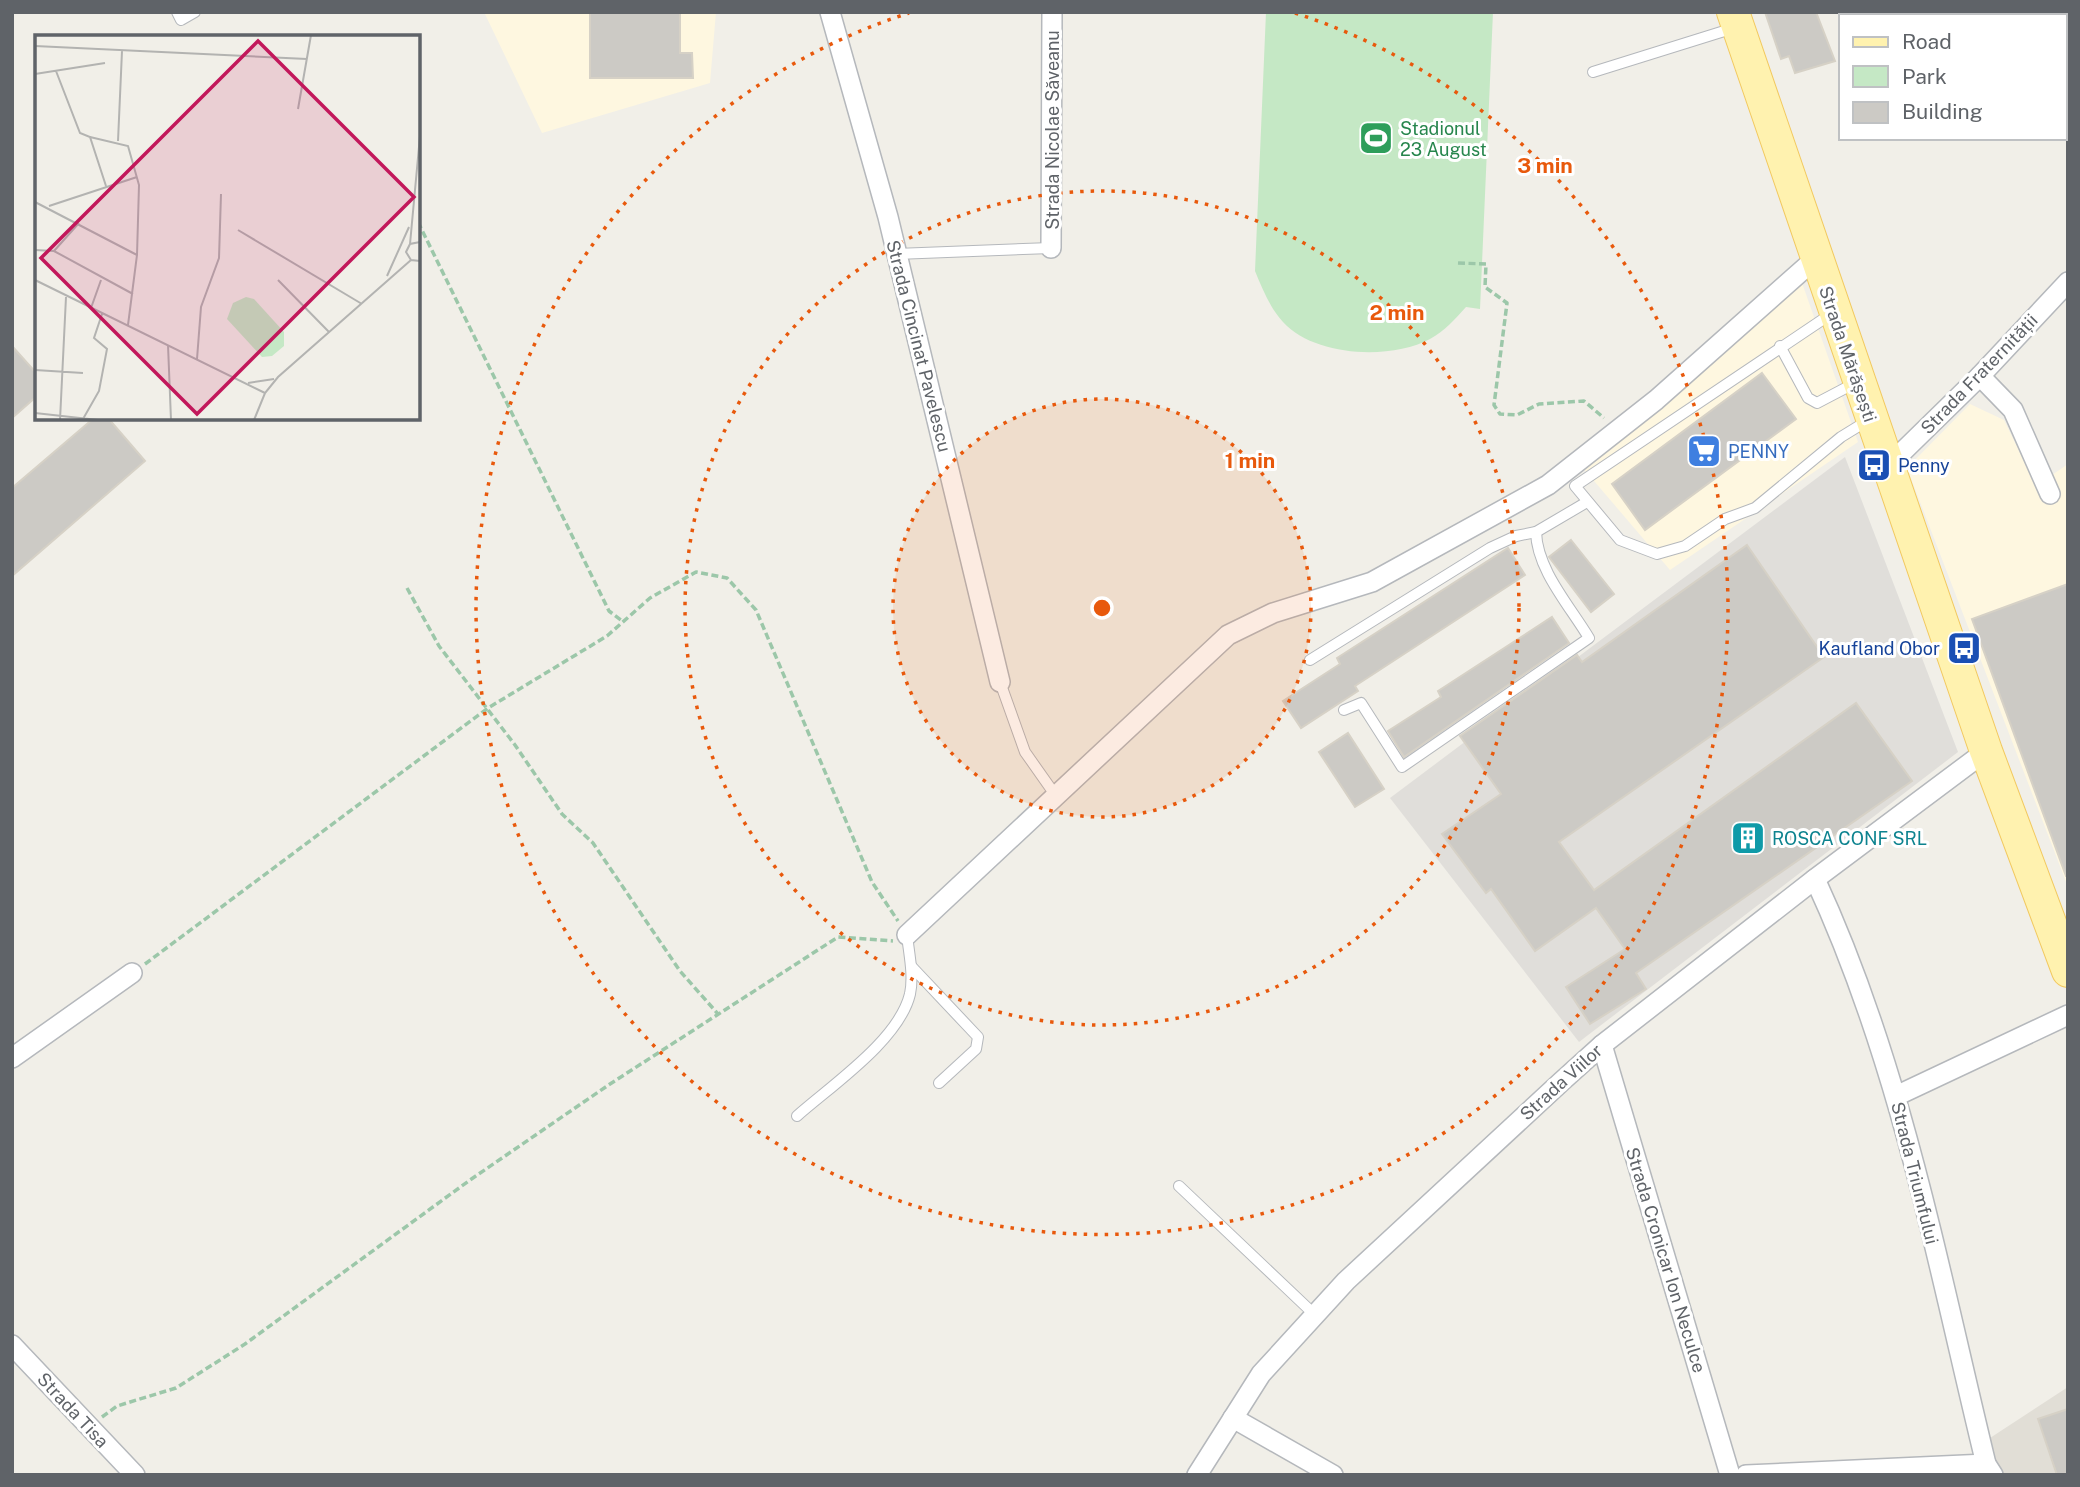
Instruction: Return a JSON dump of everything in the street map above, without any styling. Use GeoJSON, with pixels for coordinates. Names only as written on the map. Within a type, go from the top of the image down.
{"type":"FeatureCollection","features":[{"type":"Feature","properties":{"kind":"main road","name":"Strada Mărășești"},"geometry":{"type":"LineString","coordinates":[[1735,20],[1986,751],[2060,927],[2068,971]]}},
{"type":"Feature","properties":{"kind":"street","name":"Strada Cincinat Pavelescu"},"geometry":{"type":"LineString","coordinates":[[831,12],[896,254],[1000,682]]}},
{"type":"Feature","properties":{"kind":"street","name":"Strada Nicolae Săveanu"},"geometry":{"type":"LineString","coordinates":[[1051,248],[1052,12]]}},
{"type":"Feature","properties":{"kind":"street"},"geometry":{"type":"LineString","coordinates":[[907,935],[1228,635],[1273,613],[1372,582],[1570,480],[1616,429],[1656,400],[1815,259]]}},
{"type":"Feature","properties":{"kind":"street","name":"Strada Fraternității"},"geometry":{"type":"LineString","coordinates":[[1889,465],[1980,376],[2068,282]]}},
{"type":"Feature","properties":{"kind":"street"},"geometry":{"type":"LineString","coordinates":[[1980,376],[2013,410],[2050,494]]}},
{"type":"Feature","properties":{"kind":"street","name":"Strada Viilor"},"geometry":{"type":"LineString","coordinates":[[1196,1475],[1261,1374],[1346,1281],[1602,1045],[1815,879],[1986,751]]}},
{"type":"Feature","properties":{"kind":"street","name":"Strada Triumfului"},"geometry":{"type":"LineString","coordinates":[[1815,879],[1860,987],[1896,1096],[1989,1469]]}},
{"type":"Feature","properties":{"kind":"street"},"geometry":{"type":"LineString","coordinates":[[12,1058],[132,973]]}},
{"type":"Feature","properties":{"kind":"street"},"geometry":{"type":"LineString","coordinates":[[1896,1096],[2068,1015]]}},
{"type":"Feature","properties":{"kind":"street","name":"Strada Cronicar Ion Neculce"},"geometry":{"type":"LineString","coordinates":[[1602,1045],[1730,1475]]}},
{"type":"Feature","properties":{"kind":"street","name":"Strada Tisa"},"geometry":{"type":"LineString","coordinates":[[12,1345],[135,1475]]}},
{"type":"Feature","properties":{"kind":"street"},"geometry":{"type":"LineString","coordinates":[[1233,1418],[1333,1475]]}},
{"type":"Feature","properties":{"kind":"street"},"geometry":{"type":"LineString","coordinates":[[1746,1475],[1989,1469]]}},
{"type":"Feature","properties":{"kind":"lane"},"geometry":{"type":"LineString","coordinates":[[177,12],[181,20],[195,12]]}},
{"type":"Feature","properties":{"kind":"lane"},"geometry":{"type":"LineString","coordinates":[[1593,72],[1735,20]]}},
{"type":"Feature","properties":{"kind":"lane"},"geometry":{"type":"LineString","coordinates":[[896,254],[1051,248]]}},
{"type":"Feature","properties":{"kind":"lane"},"geometry":{"type":"LineString","coordinates":[[1834,313],[1570,480],[1620,540],[1641,551],[1657,555],[1685,547],[1725,519],[1755,508],[1840,437],[1870,418]]}},
{"type":"Feature","properties":{"kind":"lane"},"geometry":{"type":"LineString","coordinates":[[1780,346],[1808,398],[1817,403],[1857,381]]}},
{"type":"Feature","properties":{"kind":"lane"},"geometry":{"type":"LineString","coordinates":[[1310,660],[1490,548],[1517,536],[1536,532],[1587,502]]}},
{"type":"Feature","properties":{"kind":"lane"},"geometry":{"type":"LineString","coordinates":[[1344,710],[1361,703],[1402,767],[1589,638],[1543,563],[1536,546],[1536,532]]}},
{"type":"Feature","properties":{"kind":"lane"},"geometry":{"type":"LineString","coordinates":[[1000,682],[1025,752],[1056,796]]}},
{"type":"Feature","properties":{"kind":"lane"},"geometry":{"type":"LineString","coordinates":[[797,1116],[884,1040],[903,1013],[910,993],[911,966],[907,935]]}},
{"type":"Feature","properties":{"kind":"lane"},"geometry":{"type":"LineString","coordinates":[[911,966],[978,1037],[976,1049],[939,1083]]}},
{"type":"Feature","properties":{"kind":"lane"},"geometry":{"type":"LineString","coordinates":[[1179,1186],[1315,1315]]}},
{"type":"Feature","properties":{"kind":"path"},"geometry":{"type":"LineString","coordinates":[[420,226],[609,611],[621,621]]}},
{"type":"Feature","properties":{"kind":"path"},"geometry":{"type":"LineString","coordinates":[[1458,263],[1486,264],[1485,288],[1507,303],[1494,405],[1500,414],[1517,415],[1539,404],[1584,401],[1616,429]]}},
{"type":"Feature","properties":{"kind":"path"},"geometry":{"type":"LineString","coordinates":[[89,1427],[117,1406],[176,1388],[245,1344],[470,1180],[838,937],[888,943],[907,935],[872,882],[756,610],[727,578],[696,572],[650,598],[607,636],[488,708],[132,973]]}},
{"type":"Feature","properties":{"kind":"path"},"geometry":{"type":"LineString","coordinates":[[407,588],[439,646],[488,708],[562,814],[593,843],[680,971],[718,1014]]}},
{"type":"Feature","properties":{"kind":"shaded area"},"geometry":{"type":"Polygon","coordinates":[[[484,12],[716,12],[710,83],[542,133],[484,12]]]}},
{"type":"Feature","properties":{"kind":"shaded area"},"geometry":{"type":"Polygon","coordinates":[[[1801,280],[1858,442],[1670,570],[1583,468],[1801,280]]]}},
{"type":"Feature","properties":{"kind":"shaded area"},"geometry":{"type":"Polygon","coordinates":[[[1970,404],[2004,420],[2036,486],[2068,464],[2068,887],[1907,468],[1970,404]]]}},
{"type":"Feature","properties":{"kind":"shaded area"},"geometry":{"type":"Polygon","coordinates":[[[1845,457],[1958,752],[1579,1042],[1390,798],[1845,457]]]}},
{"type":"Feature","properties":{"kind":"shaded area"},"geometry":{"type":"Polygon","coordinates":[[[2068,1387],[2068,1475],[1998,1475],[1990,1438],[2068,1387]]]}},
{"type":"Feature","properties":{"kind":"green space"},"geometry":{"type":"Polygon","coordinates":[[[1266,12],[1493,12],[1480,309],[1466,307],[1440,332],[1414,346],[1375,352],[1354,352],[1314,342],[1297,334],[1278,316],[1255,271],[1266,12]]]}},
{"type":"Feature","properties":{"kind":"building"},"geometry":{"type":"Polygon","coordinates":[[[590,12],[680,12],[680,53],[692,53],[693,78],[590,78],[590,12]]]}},
{"type":"Feature","properties":{"kind":"building"},"geometry":{"type":"Polygon","coordinates":[[[1765,12],[1816,12],[1835,61],[1795,73],[1789,56],[1781,59],[1765,12]]]}},
{"type":"Feature","properties":{"kind":"building"},"geometry":{"type":"Polygon","coordinates":[[[12,346],[35,372],[35,398],[12,418],[12,346]]]}},
{"type":"Feature","properties":{"kind":"building","name":"PENNY"},"geometry":{"type":"Polygon","coordinates":[[[1762,373],[1796,419],[1645,530],[1612,484],[1762,373]]]}},
{"type":"Feature","properties":{"kind":"building"},"geometry":{"type":"Polygon","coordinates":[[[92,420],[110,420],[145,461],[12,576],[12,488],[92,420]]]}},
{"type":"Feature","properties":{"kind":"building"},"geometry":{"type":"Polygon","coordinates":[[[1571,540],[1614,594],[1591,612],[1549,557],[1571,540]]]}},
{"type":"Feature","properties":{"kind":"building"},"geometry":{"type":"Polygon","coordinates":[[[1747,545],[1824,657],[1559,842],[1594,890],[1856,703],[1912,781],[1636,973],[1646,989],[1590,1024],[1566,987],[1625,949],[1596,908],[1535,951],[1491,889],[1486,893],[1442,834],[1501,794],[1460,736],[1577,655],[1582,662],[1747,545]]]}},
{"type":"Feature","properties":{"kind":"building"},"geometry":{"type":"Polygon","coordinates":[[[1508,548],[1525,575],[1355,686],[1358,691],[1301,728],[1283,701],[1340,664],[1337,658],[1508,548]]]}},
{"type":"Feature","properties":{"kind":"building"},"geometry":{"type":"Polygon","coordinates":[[[2068,584],[2068,876],[2066,876],[1972,619],[2068,584]]]}},
{"type":"Feature","properties":{"kind":"building"},"geometry":{"type":"Polygon","coordinates":[[[1552,617],[1569,643],[1404,757],[1388,731],[1441,697],[1438,691],[1552,617]]]}},
{"type":"Feature","properties":{"kind":"building"},"geometry":{"type":"Polygon","coordinates":[[[1348,733],[1384,789],[1355,807],[1319,752],[1348,733]]]}},
{"type":"Feature","properties":{"kind":"building"},"geometry":{"type":"Polygon","coordinates":[[[2068,1409],[2068,1475],[2057,1475],[2038,1419],[2068,1409]]]}},
{"type":"Feature","properties":{"kind":"place","name":"Stadionul 23 August"},"geometry":{"type":"Point","coordinates":[1376,138]}},
{"type":"Feature","properties":{"kind":"place","name":"PENNY"},"geometry":{"type":"Point","coordinates":[1704,451]}},
{"type":"Feature","properties":{"kind":"place","name":"Penny"},"geometry":{"type":"Point","coordinates":[1874,465]}},
{"type":"Feature","properties":{"kind":"place","name":"Kaufland Obor"},"geometry":{"type":"Point","coordinates":[1964,648]}},
{"type":"Feature","properties":{"kind":"place","name":"ROSCA CONF SRL"},"geometry":{"type":"Point","coordinates":[1748,838]}}]}
